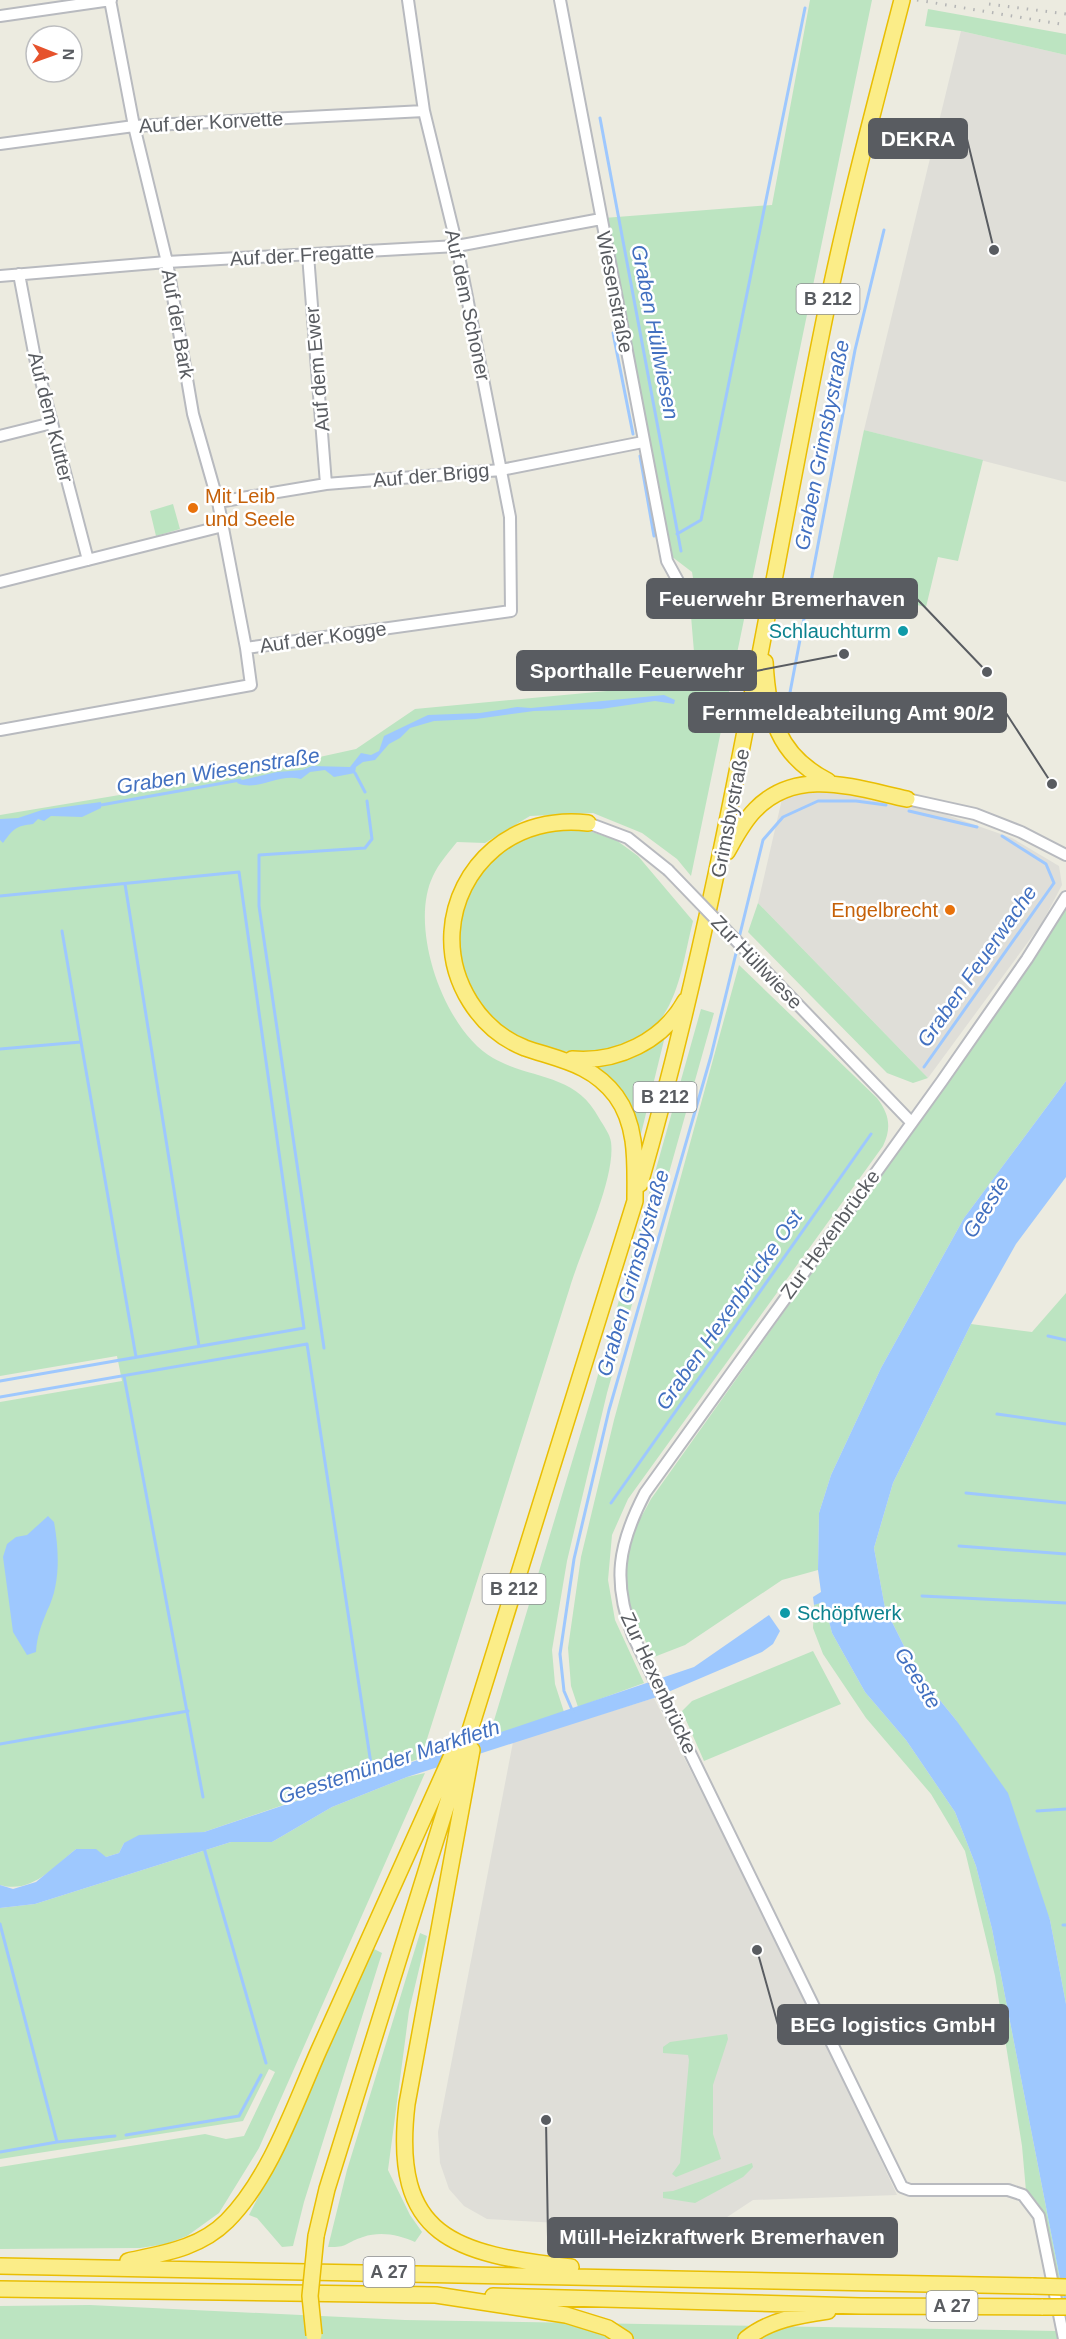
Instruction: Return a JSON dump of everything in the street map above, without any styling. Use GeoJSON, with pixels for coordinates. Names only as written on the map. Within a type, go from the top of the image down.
{"type":"FeatureCollection","features":[{"type":"Feature","properties":{"kind":"highway","name":"Grimsbystraße"},"geometry":{"type":"LineString","coordinates":[[635,1201],[673,1067],[720,862],[830,291],[850,200],[902,0]]}},
{"type":"Feature","properties":{"kind":"highway"},"geometry":{"type":"LineString","coordinates":[[764,639],[768,701],[779,736],[807,768],[831,783]]}},
{"type":"Feature","properties":{"kind":"highway"},"geometry":{"type":"LineString","coordinates":[[720,862],[746,821],[765,801],[796,786],[831,783],[907,799]]}},
{"type":"Feature","properties":{"kind":"highway"},"geometry":{"type":"LineString","coordinates":[[588,824],[538,826],[500,844],[480,863],[459,898],[452,926],[453,953],[459,980],[480,1016],[513,1042],[563,1059],[593,1073],[606,1084],[625,1111],[634,1143],[635,1201]]}},
{"type":"Feature","properties":{"kind":"highway"},"geometry":{"type":"LineString","coordinates":[[563,1059],[597,1059],[630,1050],[660,1032],[672,1020],[691,991]]}},
{"type":"Feature","properties":{"kind":"highway","name":"B 212"},"geometry":{"type":"LineString","coordinates":[[456,1774],[635,1201]]}},
{"type":"Feature","properties":{"kind":"highway"},"geometry":{"type":"LineString","coordinates":[[315,2337],[311,2276],[316,2236],[327,2189],[456,1774]]}},
{"type":"Feature","properties":{"kind":"highway"},"geometry":{"type":"LineString","coordinates":[[102,2266],[192,2245],[217,2230],[238,2208],[260,2175],[456,1774]]}},
{"type":"Feature","properties":{"kind":"highway"},"geometry":{"type":"LineString","coordinates":[[456,1774],[407,2104],[404,2162],[411,2191],[426,2218],[452,2240],[472,2249],[526,2262],[677,2279]]}},
{"type":"Feature","properties":{"kind":"highway","name":"A 27"},"geometry":{"type":"LineString","coordinates":[[0,2266],[102,2266],[1066,2287]]}},
{"type":"Feature","properties":{"kind":"highway","name":"A 27"},"geometry":{"type":"LineString","coordinates":[[0,2289],[580,2296],[861,2306],[1066,2307]]}},
{"type":"Feature","properties":{"kind":"highway"},"geometry":{"type":"LineString","coordinates":[[436,2295],[566,2315],[608,2328],[626,2339]]}},
{"type":"Feature","properties":{"kind":"highway"},"geometry":{"type":"LineString","coordinates":[[746,2339],[765,2326],[786,2319],[861,2306]]}},
{"type":"Feature","properties":{"kind":"street"},"geometry":{"type":"LineString","coordinates":[[0,16],[110,0]]}},
{"type":"Feature","properties":{"kind":"street","name":"Auf der Bark"},"geometry":{"type":"LineString","coordinates":[[110,0],[134,126],[167,262],[193,414],[218,502],[246,648]]}},
{"type":"Feature","properties":{"kind":"street","name":"Auf dem Schoner"},"geometry":{"type":"LineString","coordinates":[[408,0],[424,111],[457,246],[510,517],[511,611]]}},
{"type":"Feature","properties":{"kind":"street","name":"Wiesenstraße"},"geometry":{"type":"LineString","coordinates":[[560,0],[667,561],[678,581]]}},
{"type":"Feature","properties":{"kind":"street","name":"Auf der Korvette"},"geometry":{"type":"LineString","coordinates":[[0,144],[134,126],[424,111]]}},
{"type":"Feature","properties":{"kind":"street","name":"Auf der Fregatte"},"geometry":{"type":"LineString","coordinates":[[0,276],[167,262],[457,246],[602,219]]}},
{"type":"Feature","properties":{"kind":"street","name":"Auf dem Ewer"},"geometry":{"type":"LineString","coordinates":[[308,255],[326,484]]}},
{"type":"Feature","properties":{"kind":"street","name":"Auf dem Kutter"},"geometry":{"type":"LineString","coordinates":[[19,274],[35,358],[88,560]]}},
{"type":"Feature","properties":{"kind":"street"},"geometry":{"type":"LineString","coordinates":[[0,436],[52,423]]}},
{"type":"Feature","properties":{"kind":"street","name":"Auf der Brigg"},"geometry":{"type":"LineString","coordinates":[[218,502],[326,484],[501,470],[644,442]]}},
{"type":"Feature","properties":{"kind":"street"},"geometry":{"type":"LineString","coordinates":[[0,582],[223,526]]}},
{"type":"Feature","properties":{"kind":"street","name":"Auf der Kogge"},"geometry":{"type":"LineString","coordinates":[[0,730],[251,685],[246,648],[511,611]]}},
{"type":"Feature","properties":{"kind":"street"},"geometry":{"type":"LineString","coordinates":[[907,799],[990,819],[1066,855]]}},
{"type":"Feature","properties":{"kind":"street","name":"Zur Hüllwiese"},"geometry":{"type":"LineString","coordinates":[[588,824],[628,838],[668,870],[911,1122]]}},
{"type":"Feature","properties":{"kind":"street","name":"Zur Hexenbrücke"},"geometry":{"type":"LineString","coordinates":[[1064,2339],[1039,2216],[1023,2195],[1008,2190],[910,2190],[902,2187],[666,1705],[629,1626],[620,1590],[623,1543],[632,1518],[645,1493],[1020,969],[1066,897]]}},
{"type":"Feature","properties":{"kind":"shaded area"},"geometry":{"type":"Polygon","coordinates":[[[961,31],[1066,55],[1066,482],[864,430],[961,31]]]}},
{"type":"Feature","properties":{"kind":"shaded area"},"geometry":{"type":"Polygon","coordinates":[[[813,788],[850,792],[947,815],[1012,838],[1059,866],[1062,885],[1042,923],[928,1078],[758,903],[782,799],[813,788]]]}},
{"type":"Feature","properties":{"kind":"shaded area"},"geometry":{"type":"Polygon","coordinates":[[[654,1698],[815,2018],[897,2195],[753,2200],[706,2231],[487,2219],[464,2206],[449,2189],[440,2163],[438,2132],[513,1742],[654,1698]]]}},
{"type":"Feature","properties":{"kind":"green space"},"geometry":{"type":"Polygon","coordinates":[[[810,0],[872,0],[691,876],[677,859],[642,833],[593,813],[530,816],[485,843],[457,842],[435,871],[426,897],[425,922],[428,949],[435,976],[459,1025],[475,1044],[493,1058],[552,1079],[578,1093],[589,1103],[608,1133],[611,1142],[611,1157],[603,1194],[570,1287],[421,1758],[204,1832],[124,1843],[119,1853],[106,1857],[76,1849],[32,1883],[11,1887],[0,1885],[0,1402],[122,1381],[117,1356],[0,1376],[0,815],[233,776],[356,749],[415,709],[682,684],[696,676],[689,592],[694,584],[692,572],[671,556],[604,218],[772,205],[810,0]]]}},
{"type":"Feature","properties":{"kind":"green space"},"geometry":{"type":"Polygon","coordinates":[[[928,9],[1066,34],[1066,55],[961,31],[925,26],[928,9]]]}},
{"type":"Feature","properties":{"kind":"green space"},"geometry":{"type":"Polygon","coordinates":[[[864,430],[983,460],[958,561],[938,557],[926,607],[831,586],[864,430]]]}},
{"type":"Feature","properties":{"kind":"green space"},"geometry":{"type":"Polygon","coordinates":[[[173,504],[180,529],[156,536],[150,511],[173,504]]]}},
{"type":"Feature","properties":{"kind":"green space"},"geometry":{"type":"Polygon","coordinates":[[[574,826],[616,840],[638,856],[693,921],[678,982],[663,1016],[646,1034],[625,1045],[600,1051],[575,1052],[549,1048],[524,1040],[502,1028],[479,1006],[463,975],[458,950],[461,912],[467,894],[487,862],[501,850],[524,837],[574,826]]]}},
{"type":"Feature","properties":{"kind":"green space"},"geometry":{"type":"Polygon","coordinates":[[[758,903],[928,1078],[913,1083],[887,1073],[748,932],[758,903]]]}},
{"type":"Feature","properties":{"kind":"green space"},"geometry":{"type":"Polygon","coordinates":[[[1066,909],[1066,1081],[964,1218],[881,1368],[831,1475],[819,1513],[818,1570],[782,1580],[685,1645],[654,1657],[635,1619],[625,1578],[629,1543],[651,1499],[1031,964],[1066,909]]]}},
{"type":"Feature","properties":{"kind":"green space"},"geometry":{"type":"Polygon","coordinates":[[[739,965],[877,1098],[887,1115],[888,1133],[883,1146],[628,1499],[612,1535],[608,1580],[615,1620],[644,1683],[578,1707],[571,1686],[568,1648],[581,1557],[614,1420],[739,965]]]}},
{"type":"Feature","properties":{"kind":"green space"},"geometry":{"type":"Polygon","coordinates":[[[701,1009],[714,1013],[607,1393],[567,1561],[552,1650],[555,1684],[564,1712],[489,1737],[594,1389],[701,1009]]]}},
{"type":"Feature","properties":{"kind":"green space"},"geometry":{"type":"Polygon","coordinates":[[[667,1028],[639,1142],[623,1097],[610,1080],[589,1065],[667,1028]]]}},
{"type":"Feature","properties":{"kind":"green space"},"geometry":{"type":"Polygon","coordinates":[[[1066,1293],[1066,2004],[1050,1920],[956,1720],[917,1672],[885,1608],[874,1548],[893,1483],[971,1324],[1032,1332],[1066,1293]]]}},
{"type":"Feature","properties":{"kind":"green space"},"geometry":{"type":"Polygon","coordinates":[[[824,1601],[832,1633],[865,1692],[906,1740],[955,1812],[976,1866],[992,1929],[1066,2310],[1066,2337],[1043,2214],[1037,2202],[1026,2191],[1022,2146],[995,1976],[965,1851],[931,1794],[866,1718],[823,1654],[813,1628],[814,1605],[824,1601]]]}},
{"type":"Feature","properties":{"kind":"green space"},"geometry":{"type":"Polygon","coordinates":[[[813,1651],[841,1704],[704,1761],[682,1711],[692,1701],[813,1651]]]}},
{"type":"Feature","properties":{"kind":"green space"},"geometry":{"type":"Polygon","coordinates":[[[425,1773],[259,2148],[219,2213],[187,2236],[166,2244],[140,2248],[0,2249],[0,2167],[205,2134],[226,2139],[244,2136],[275,2072],[269,2069],[243,2121],[0,2159],[0,1908],[35,1904],[231,1842],[272,1842],[332,1807],[407,1777],[425,1773]]]}},
{"type":"Feature","properties":{"kind":"green space"},"geometry":{"type":"Polygon","coordinates":[[[420,1933],[427,1936],[409,2011],[388,2170],[410,2215],[422,2232],[415,2242],[396,2236],[376,2234],[343,2246],[328,2247],[347,2170],[420,1933]]]}},
{"type":"Feature","properties":{"kind":"green space"},"geometry":{"type":"Polygon","coordinates":[[[372,1948],[382,1953],[304,2202],[293,2246],[282,2247],[257,2218],[249,2215],[295,2125],[372,1948]]]}},
{"type":"Feature","properties":{"kind":"green space"},"geometry":{"type":"Polygon","coordinates":[[[727,2034],[728,2039],[713,2085],[713,2134],[721,2159],[676,2177],[672,2174],[680,2163],[689,2060],[688,2055],[663,2053],[663,2047],[670,2042],[727,2034]]]}},
{"type":"Feature","properties":{"kind":"green space"},"geometry":{"type":"Polygon","coordinates":[[[752,2163],[753,2167],[743,2177],[695,2203],[663,2198],[663,2192],[673,2191],[752,2163]]]}},
{"type":"Feature","properties":{"kind":"green space"},"geometry":{"type":"Polygon","coordinates":[[[90,2305],[405,2320],[1056,2331],[1058,2339],[0,2339],[0,2306],[90,2305]]]}},
{"type":"Feature","properties":{"kind":"water"},"geometry":{"type":"Polygon","coordinates":[[[664,695],[675,700],[674,704],[655,701],[601,709],[534,711],[476,719],[434,721],[410,728],[400,738],[389,744],[375,760],[363,762],[356,767],[355,773],[334,777],[325,770],[310,772],[301,779],[284,778],[253,785],[237,783],[277,772],[302,770],[312,766],[350,767],[361,753],[371,755],[379,751],[384,736],[428,715],[480,713],[517,707],[531,708],[664,695]]]}},
{"type":"Feature","properties":{"kind":"water"},"geometry":{"type":"Polygon","coordinates":[[[101,802],[101,808],[82,817],[51,816],[44,821],[38,819],[33,824],[16,829],[3,843],[0,840],[0,819],[18,818],[42,810],[101,802]]]}},
{"type":"Feature","properties":{"kind":"water","name":"Geeste"},"geometry":{"type":"Polygon","coordinates":[[[1066,1081],[1066,1177],[1016,1244],[971,1324],[893,1483],[874,1548],[885,1608],[917,1672],[956,1720],[1008,1793],[1050,1920],[1066,2004],[1066,2310],[992,1929],[976,1866],[955,1812],[906,1740],[865,1692],[832,1633],[824,1602],[814,1605],[813,1597],[821,1592],[818,1570],[819,1513],[831,1475],[881,1368],[964,1218],[1066,1081]]]}},
{"type":"Feature","properties":{"kind":"water"},"geometry":{"type":"Polygon","coordinates":[[[48,1516],[54,1522],[56,1533],[57,1578],[52,1601],[37,1641],[36,1652],[27,1655],[13,1632],[3,1557],[7,1544],[16,1537],[27,1535],[48,1516]]]}},
{"type":"Feature","properties":{"kind":"water"},"geometry":{"type":"Polygon","coordinates":[[[769,1615],[780,1631],[773,1644],[762,1652],[654,1698],[407,1777],[332,1807],[272,1842],[231,1842],[35,1904],[0,1908],[0,1885],[13,1889],[36,1882],[76,1849],[96,1849],[106,1857],[119,1853],[124,1843],[139,1835],[204,1832],[694,1667],[769,1615]]]}},
{"type":"Feature","properties":{"kind":"waterway"},"geometry":{"type":"LineString","coordinates":[[677,534],[701,520],[805,8]]}},
{"type":"Feature","properties":{"kind":"waterway","name":"Graben Hüllwiesen"},"geometry":{"type":"LineString","coordinates":[[600,118],[681,551]]}},
{"type":"Feature","properties":{"kind":"waterway","name":"Graben Grimsbystraße"},"geometry":{"type":"LineString","coordinates":[[788,703],[855,350],[884,230]]}},
{"type":"Feature","properties":{"kind":"waterway"},"geometry":{"type":"LineString","coordinates":[[613,333],[633,434]]}},
{"type":"Feature","properties":{"kind":"waterway"},"geometry":{"type":"LineString","coordinates":[[640,456],[654,536]]}},
{"type":"Feature","properties":{"kind":"waterway"},"geometry":{"type":"LineString","coordinates":[[355,773],[365,792]]}},
{"type":"Feature","properties":{"kind":"waterway","name":"Graben Wiesenstraße"},"geometry":{"type":"LineString","coordinates":[[101,805],[240,780]]}},
{"type":"Feature","properties":{"kind":"waterway"},"geometry":{"type":"LineString","coordinates":[[324,1348],[259,906],[259,855],[365,848],[372,839],[367,801]]}},
{"type":"Feature","properties":{"kind":"waterway","name":"Graben Feuerwache"},"geometry":{"type":"LineString","coordinates":[[739,938],[763,840],[783,817],[818,801],[856,801],[886,805]]}},
{"type":"Feature","properties":{"kind":"waterway","name":"Graben Feuerwache"},"geometry":{"type":"LineString","coordinates":[[909,811],[977,827]]}},
{"type":"Feature","properties":{"kind":"waterway","name":"Graben Feuerwache"},"geometry":{"type":"LineString","coordinates":[[924,1067],[1054,883],[1046,864],[1002,836]]}},
{"type":"Feature","properties":{"kind":"waterway"},"geometry":{"type":"LineString","coordinates":[[0,896],[239,872],[304,1328],[0,1381]]}},
{"type":"Feature","properties":{"kind":"waterway"},"geometry":{"type":"LineString","coordinates":[[125,884],[199,1346]]}},
{"type":"Feature","properties":{"kind":"waterway"},"geometry":{"type":"LineString","coordinates":[[0,1049],[81,1042],[62,931]]}},
{"type":"Feature","properties":{"kind":"waterway","name":"Graben Grimsbystraße"},"geometry":{"type":"LineString","coordinates":[[573,1712],[564,1691],[560,1654],[574,1559],[609,1410],[711,1056],[738,945]]}},
{"type":"Feature","properties":{"kind":"waterway"},"geometry":{"type":"LineString","coordinates":[[81,1042],[136,1357]]}},
{"type":"Feature","properties":{"kind":"waterway","name":"Graben Hexenbrücke Ost"},"geometry":{"type":"LineString","coordinates":[[611,1503],[871,1134]]}},
{"type":"Feature","properties":{"kind":"waterway"},"geometry":{"type":"LineString","coordinates":[[1048,1336],[1066,1340]]}},
{"type":"Feature","properties":{"kind":"waterway","name":"Geestemünder Markfleth"},"geometry":{"type":"LineString","coordinates":[[0,1397],[307,1344],[373,1777]]}},
{"type":"Feature","properties":{"kind":"waterway"},"geometry":{"type":"LineString","coordinates":[[124,1376],[203,1797]]}},
{"type":"Feature","properties":{"kind":"waterway"},"geometry":{"type":"LineString","coordinates":[[997,1414],[1066,1424]]}},
{"type":"Feature","properties":{"kind":"waterway"},"geometry":{"type":"LineString","coordinates":[[966,1493],[1066,1503]]}},
{"type":"Feature","properties":{"kind":"waterway"},"geometry":{"type":"LineString","coordinates":[[959,1546],[1066,1554]]}},
{"type":"Feature","properties":{"kind":"waterway"},"geometry":{"type":"LineString","coordinates":[[922,1596],[1066,1603]]}},
{"type":"Feature","properties":{"kind":"waterway"},"geometry":{"type":"LineString","coordinates":[[0,1744],[188,1711]]}},
{"type":"Feature","properties":{"kind":"waterway"},"geometry":{"type":"LineString","coordinates":[[1037,1811],[1066,1809]]}},
{"type":"Feature","properties":{"kind":"waterway"},"geometry":{"type":"LineString","coordinates":[[204,1848],[266,2063]]}},
{"type":"Feature","properties":{"kind":"waterway"},"geometry":{"type":"LineString","coordinates":[[0,1924],[57,2142],[0,2152]]}},
{"type":"Feature","properties":{"kind":"waterway"},"geometry":{"type":"LineString","coordinates":[[126,2135],[239,2116],[261,2075]]}},
{"type":"Feature","properties":{"kind":"waterway"},"geometry":{"type":"LineString","coordinates":[[57,2142],[115,2136]]}},
{"type":"Feature","properties":{"kind":"railway"},"geometry":{"type":"LineString","coordinates":[[917,0],[1066,25]]}},
{"type":"Feature","properties":{"kind":"railway"},"geometry":{"type":"LineString","coordinates":[[989,4],[1066,14]]}},
{"type":"Feature","properties":{"kind":"place","name":"DEKRA"},"geometry":{"type":"Point","coordinates":[994,250]}},
{"type":"Feature","properties":{"kind":"place","name":"Mit Leib und Seele"},"geometry":{"type":"Point","coordinates":[193,508]}},
{"type":"Feature","properties":{"kind":"place","name":"Schlauchturm"},"geometry":{"type":"Point","coordinates":[903,631]}},
{"type":"Feature","properties":{"kind":"place","name":"Sporthalle Feuerwehr"},"geometry":{"type":"Point","coordinates":[844,654]}},
{"type":"Feature","properties":{"kind":"place","name":"Feuerwehr Bremerhaven"},"geometry":{"type":"Point","coordinates":[987,672]}},
{"type":"Feature","properties":{"kind":"place","name":"Fernmeldeabteilung Amt 90/2"},"geometry":{"type":"Point","coordinates":[1052,784]}},
{"type":"Feature","properties":{"kind":"place","name":"Engelbrecht"},"geometry":{"type":"Point","coordinates":[950,910]}},
{"type":"Feature","properties":{"kind":"place","name":"Schöpfwerk"},"geometry":{"type":"Point","coordinates":[785,1613]}},
{"type":"Feature","properties":{"kind":"place","name":"BEG logistics GmbH"},"geometry":{"type":"Point","coordinates":[757,1950]}},
{"type":"Feature","properties":{"kind":"place","name":"Müll-Heizkraftwerk Bremerhaven"},"geometry":{"type":"Point","coordinates":[546,2120]}}]}
